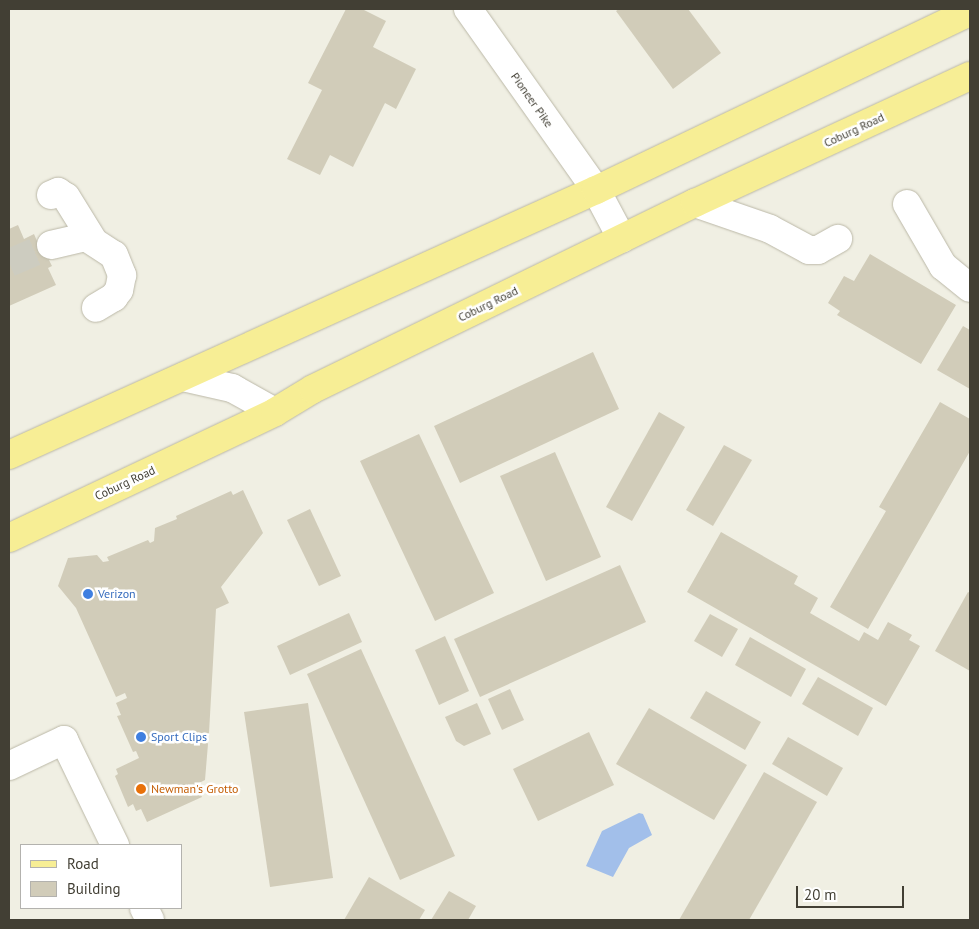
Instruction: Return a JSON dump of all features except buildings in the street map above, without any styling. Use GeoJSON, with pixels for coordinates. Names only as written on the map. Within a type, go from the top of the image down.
{"type":"FeatureCollection","features":[{"type":"Feature","properties":{"kind":"main road"},"geometry":{"type":"LineString","coordinates":[[9,455],[596,190],[970,12]]}},
{"type":"Feature","properties":{"kind":"main road","name":"Coburg Road"},"geometry":{"type":"LineString","coordinates":[[9,538],[275,412],[314,389],[695,203],[970,76]]}},
{"type":"Feature","properties":{"kind":"street","name":"Pioneer Pike"},"geometry":{"type":"LineString","coordinates":[[468,9],[596,190],[622,239]]}},
{"type":"Feature","properties":{"kind":"street"},"geometry":{"type":"LineString","coordinates":[[51,195],[58,192],[66,197],[92,238],[114,255],[122,275],[117,294],[96,308]]}},
{"type":"Feature","properties":{"kind":"street"},"geometry":{"type":"LineString","coordinates":[[695,203],[770,229],[809,250],[818,250],[838,239]]}},
{"type":"Feature","properties":{"kind":"street"},"geometry":{"type":"LineString","coordinates":[[906,204],[943,266],[970,288]]}},
{"type":"Feature","properties":{"kind":"street"},"geometry":{"type":"LineString","coordinates":[[50,245],[78,236],[92,238]]}},
{"type":"Feature","properties":{"kind":"street"},"geometry":{"type":"LineString","coordinates":[[183,377],[232,388],[275,412]]}},
{"type":"Feature","properties":{"kind":"street"},"geometry":{"type":"LineString","coordinates":[[9,766],[64,740],[115,844]]}},
{"type":"Feature","properties":{"kind":"water"},"geometry":{"type":"Polygon","coordinates":[[[639,813],[643,814],[652,835],[629,848],[613,877],[586,866],[602,831],[639,813]]]}},
{"type":"Feature","properties":{"kind":"tunnel"},"geometry":{"type":"LineString","coordinates":[[9,263],[51,245]]}},
{"type":"Feature","properties":{"kind":"place","name":"Verizon"},"geometry":{"type":"Point","coordinates":[88,594]}},
{"type":"Feature","properties":{"kind":"place","name":"Sport Clips"},"geometry":{"type":"Point","coordinates":[141,737]}},
{"type":"Feature","properties":{"kind":"place","name":"Newman's Grotto"},"geometry":{"type":"Point","coordinates":[141,789]}}]}
